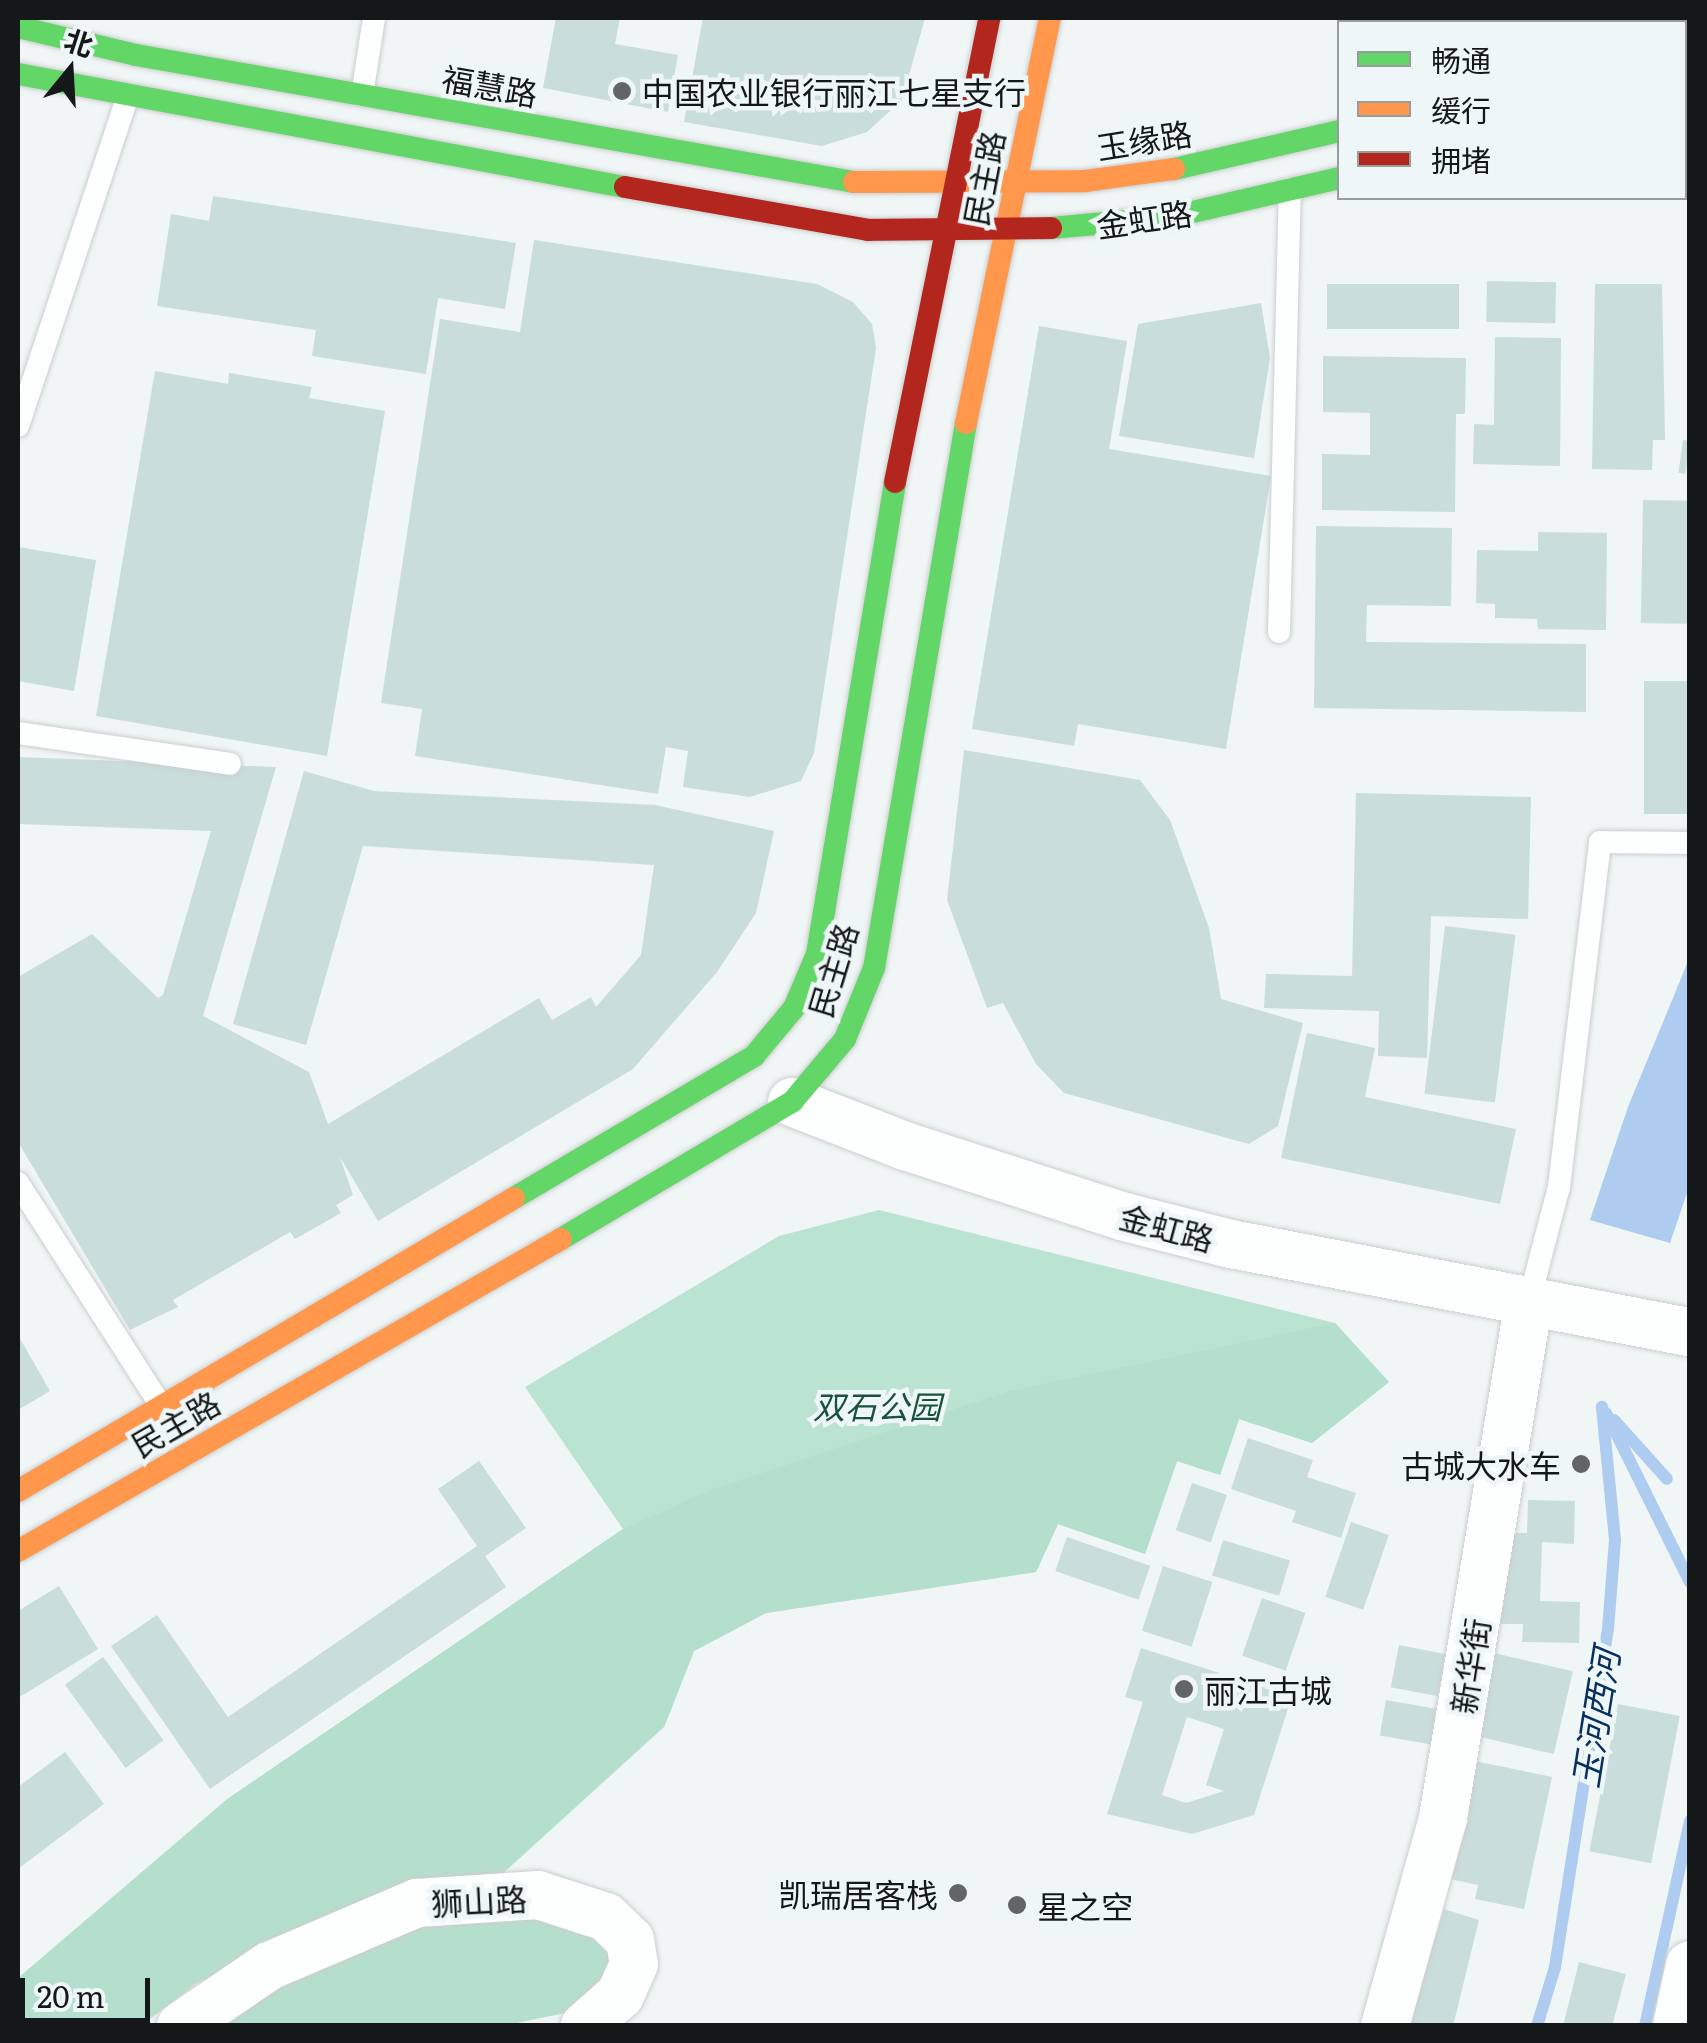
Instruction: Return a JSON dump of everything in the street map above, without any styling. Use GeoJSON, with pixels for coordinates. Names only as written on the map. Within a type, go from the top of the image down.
{"type":"FeatureCollection","features":[{"type":"Feature","properties":{"kind":"main road","name":"民主路"},"geometry":{"type":"LineString","coordinates":[[18,1491],[754,1056],[794,1008],[817,954],[897,468],[990,18]]}},
{"type":"Feature","properties":{"kind":"main road","name":"民主路"},"geometry":{"type":"LineString","coordinates":[[18,1552],[792,1102],[845,1039],[874,968],[955,479],[1050,18]]}},
{"type":"Feature","properties":{"kind":"main road","name":"福慧路"},"geometry":{"type":"LineString","coordinates":[[18,27],[362,95],[872,185],[955,187]]}},
{"type":"Feature","properties":{"kind":"main road"},"geometry":{"type":"LineString","coordinates":[[18,74],[127,100],[868,230],[946,233]]}},
{"type":"Feature","properties":{"kind":"main road","name":"玉缘路"},"geometry":{"type":"LineString","coordinates":[[955,187],[1162,172],[1337,132]]}},
{"type":"Feature","properties":{"kind":"main road","name":"金虹路"},"geometry":{"type":"LineString","coordinates":[[946,233],[1006,232],[1171,217],[1337,179]]}},
{"type":"Feature","properties":{"kind":"street","name":"金虹路"},"geometry":{"type":"LineString","coordinates":[[792,1102],[905,1146],[1125,1217],[1542,1304],[1684,1328]]}},
{"type":"Feature","properties":{"kind":"street","name":"新华街"},"geometry":{"type":"LineString","coordinates":[[1385,2026],[1443,1818],[1542,1304]]}},
{"type":"Feature","properties":{"kind":"street","name":"狮山路"},"geometry":{"type":"LineString","coordinates":[[181,2026],[269,1966],[417,1903],[538,1895],[606,1917],[630,1940],[634,1964],[620,1995],[585,2026]]}},
{"type":"Feature","properties":{"kind":"street"},"geometry":{"type":"LineString","coordinates":[[1676,2026],[1690,1965]]}},
{"type":"Feature","properties":{"kind":"lane"},"geometry":{"type":"LineString","coordinates":[[362,95],[370,18]]}},
{"type":"Feature","properties":{"kind":"lane"},"geometry":{"type":"LineString","coordinates":[[18,426],[127,100]]}},
{"type":"Feature","properties":{"kind":"lane"},"geometry":{"type":"LineString","coordinates":[[1279,632],[1290,419],[1290,190]]}},
{"type":"Feature","properties":{"kind":"lane"},"geometry":{"type":"LineString","coordinates":[[18,734],[230,764]]}},
{"type":"Feature","properties":{"kind":"lane"},"geometry":{"type":"LineString","coordinates":[[1542,1304],[1600,842],[1690,843]]}},
{"type":"Feature","properties":{"kind":"lane"},"geometry":{"type":"LineString","coordinates":[[18,1184],[162,1407]]}},
{"type":"Feature","properties":{"kind":"green space","name":"双石公园"},"geometry":{"type":"Polygon","coordinates":[[[879,1210],[1335,1323],[1389,1382],[1312,1443],[1239,1419],[1220,1475],[1177,1461],[1145,1554],[1058,1524],[1036,1572],[766,1613],[694,1651],[664,1727],[226,1800],[623,1529],[525,1387],[779,1236],[879,1210]]]}},
{"type":"Feature","properties":{"kind":"green space","name":"双石公园"},"geometry":{"type":"Polygon","coordinates":[[[1335,1323],[1389,1382],[1312,1443],[1239,1419],[1220,1475],[1177,1461],[1145,1554],[1058,1524],[1036,1572],[766,1613],[694,1651],[664,1727],[501,1875],[333,1917],[197,1983],[142,2025],[18,2025],[18,1978],[226,1800],[623,1529],[711,1490],[1009,1391],[1335,1323]]]}},
{"type":"Feature","properties":{"kind":"green space"},"geometry":{"type":"Polygon","coordinates":[[[536,1915],[603,1938],[612,1950],[604,1984],[570,2012],[507,2025],[216,2026],[279,1982],[422,1922],[536,1915]]]}},
{"type":"Feature","properties":{"kind":"water"},"geometry":{"type":"Polygon","coordinates":[[[1689,959],[1689,1187],[1670,1243],[1590,1220],[1628,1107],[1689,959]]]}},
{"type":"Feature","properties":{"kind":"building"},"geometry":{"type":"Polygon","coordinates":[[[556,18],[620,18],[615,44],[678,55],[668,112],[543,88],[556,18]]]}},
{"type":"Feature","properties":{"kind":"building"},"geometry":{"type":"Polygon","coordinates":[[[703,18],[925,18],[902,100],[867,132],[822,146],[684,122],[703,18]]]}},
{"type":"Feature","properties":{"kind":"building"},"geometry":{"type":"Polygon","coordinates":[[[213,196],[516,243],[505,309],[438,298],[426,374],[312,356],[316,330],[157,306],[171,214],[209,221],[213,196]]]}},
{"type":"Feature","properties":{"kind":"building"},"geometry":{"type":"Polygon","coordinates":[[[534,240],[817,284],[853,302],[872,324],[876,348],[814,753],[801,781],[750,797],[683,787],[688,751],[666,747],[658,794],[415,756],[422,709],[381,703],[440,319],[520,332],[534,240]]]}},
{"type":"Feature","properties":{"kind":"building"},"geometry":{"type":"Polygon","coordinates":[[[1487,281],[1556,282],[1555,323],[1486,322],[1487,281]]]}},
{"type":"Feature","properties":{"kind":"building"},"geometry":{"type":"Polygon","coordinates":[[[1327,284],[1459,284],[1459,329],[1327,329],[1327,284]]]}},
{"type":"Feature","properties":{"kind":"building"},"geometry":{"type":"Polygon","coordinates":[[[1595,284],[1662,284],[1665,440],[1653,440],[1652,470],[1592,469],[1595,284]]]}},
{"type":"Feature","properties":{"kind":"building"},"geometry":{"type":"Polygon","coordinates":[[[1261,303],[1270,358],[1254,458],[1119,436],[1138,324],[1261,303]]]}},
{"type":"Feature","properties":{"kind":"building"},"geometry":{"type":"Polygon","coordinates":[[[1039,326],[1127,341],[1109,449],[1271,476],[1226,749],[1078,724],[1074,746],[972,729],[1039,326]]]}},
{"type":"Feature","properties":{"kind":"building"},"geometry":{"type":"Polygon","coordinates":[[[1495,337],[1561,338],[1560,466],[1473,464],[1474,424],[1494,425],[1495,337]]]}},
{"type":"Feature","properties":{"kind":"building"},"geometry":{"type":"Polygon","coordinates":[[[1323,356],[1466,358],[1465,414],[1456,414],[1455,512],[1322,510],[1322,454],[1370,455],[1370,413],[1323,412],[1323,356]]]}},
{"type":"Feature","properties":{"kind":"building"},"geometry":{"type":"Polygon","coordinates":[[[155,371],[228,384],[229,373],[312,387],[309,398],[385,411],[327,756],[96,716],[155,371]]]}},
{"type":"Feature","properties":{"kind":"building"},"geometry":{"type":"Polygon","coordinates":[[[1683,440],[1690,441],[1685,474],[1678,473],[1683,440]]]}},
{"type":"Feature","properties":{"kind":"building"},"geometry":{"type":"Polygon","coordinates":[[[1643,500],[1690,501],[1688,624],[1641,623],[1643,500]]]}},
{"type":"Feature","properties":{"kind":"building"},"geometry":{"type":"Polygon","coordinates":[[[1316,526],[1452,528],[1451,606],[1367,605],[1366,642],[1586,644],[1586,712],[1314,708],[1316,526]]]}},
{"type":"Feature","properties":{"kind":"building"},"geometry":{"type":"Polygon","coordinates":[[[1538,532],[1607,533],[1606,630],[1538,629],[1537,619],[1495,618],[1495,604],[1476,603],[1477,550],[1538,551],[1538,532]]]}},
{"type":"Feature","properties":{"kind":"building"},"geometry":{"type":"Polygon","coordinates":[[[18,547],[96,560],[74,691],[18,681],[18,547]]]}},
{"type":"Feature","properties":{"kind":"building"},"geometry":{"type":"Polygon","coordinates":[[[1644,681],[1690,681],[1690,814],[1644,814],[1644,681]]]}},
{"type":"Feature","properties":{"kind":"building"},"geometry":{"type":"Polygon","coordinates":[[[964,750],[1140,780],[1170,820],[1209,928],[1221,999],[1303,1023],[1278,1126],[1249,1144],[1064,1093],[1036,1064],[1003,1003],[987,1008],[947,900],[964,750]]]}},
{"type":"Feature","properties":{"kind":"building"},"geometry":{"type":"Polygon","coordinates":[[[18,757],[276,767],[203,1016],[309,1072],[328,1124],[539,998],[552,1020],[591,997],[596,1007],[641,955],[654,865],[363,846],[306,1045],[233,1024],[304,771],[374,791],[655,805],[774,831],[756,913],[717,972],[633,1069],[378,1221],[340,1157],[353,1195],[336,1205],[341,1213],[295,1239],[290,1232],[173,1300],[178,1307],[130,1330],[18,1142],[18,977],[92,934],[158,998],[163,995],[211,831],[18,824],[18,757]]]}},
{"type":"Feature","properties":{"kind":"building"},"geometry":{"type":"Polygon","coordinates":[[[1356,793],[1531,797],[1528,919],[1431,916],[1427,1058],[1378,1056],[1379,1011],[1264,1008],[1266,974],[1352,976],[1356,793]]]}},
{"type":"Feature","properties":{"kind":"building"},"geometry":{"type":"Polygon","coordinates":[[[1445,926],[1515,935],[1495,1102],[1424,1094],[1445,926]]]}},
{"type":"Feature","properties":{"kind":"building"},"geometry":{"type":"Polygon","coordinates":[[[1307,1033],[1375,1048],[1365,1097],[1516,1129],[1500,1204],[1281,1158],[1307,1033]]]}},
{"type":"Feature","properties":{"kind":"building"},"geometry":{"type":"Polygon","coordinates":[[[18,1335],[50,1391],[18,1410],[18,1335]]]}},
{"type":"Feature","properties":{"kind":"building"},"geometry":{"type":"Polygon","coordinates":[[[1248,1438],[1313,1460],[1307,1477],[1356,1493],[1341,1538],[1292,1522],[1296,1511],[1231,1489],[1248,1438]]]}},
{"type":"Feature","properties":{"kind":"building"},"geometry":{"type":"Polygon","coordinates":[[[479,1461],[526,1528],[485,1556],[506,1587],[210,1789],[111,1646],[157,1615],[228,1717],[477,1546],[438,1489],[479,1461]]]}},
{"type":"Feature","properties":{"kind":"building"},"geometry":{"type":"Polygon","coordinates":[[[1192,1483],[1227,1495],[1211,1542],[1176,1530],[1192,1483]]]}},
{"type":"Feature","properties":{"kind":"building"},"geometry":{"type":"Polygon","coordinates":[[[1528,1500],[1575,1501],[1574,1544],[1542,1542],[1540,1601],[1580,1602],[1579,1643],[1522,1642],[1523,1624],[1500,1624],[1502,1533],[1527,1533],[1528,1500]]]}},
{"type":"Feature","properties":{"kind":"building"},"geometry":{"type":"Polygon","coordinates":[[[1351,1522],[1389,1535],[1363,1610],[1325,1597],[1351,1522]]]}},
{"type":"Feature","properties":{"kind":"building"},"geometry":{"type":"Polygon","coordinates":[[[1067,1537],[1150,1566],[1138,1600],[1055,1571],[1067,1537]]]}},
{"type":"Feature","properties":{"kind":"building"},"geometry":{"type":"Polygon","coordinates":[[[1223,1540],[1290,1560],[1279,1596],[1212,1575],[1223,1540]]]}},
{"type":"Feature","properties":{"kind":"building"},"geometry":{"type":"Polygon","coordinates":[[[1163,1566],[1212,1582],[1191,1647],[1142,1631],[1163,1566]]]}},
{"type":"Feature","properties":{"kind":"building"},"geometry":{"type":"Polygon","coordinates":[[[59,1586],[98,1649],[18,1698],[18,1611],[59,1586]]]}},
{"type":"Feature","properties":{"kind":"building"},"geometry":{"type":"Polygon","coordinates":[[[1262,1598],[1305,1613],[1286,1671],[1242,1656],[1262,1598]]]}},
{"type":"Feature","properties":{"kind":"building"},"geometry":{"type":"Polygon","coordinates":[[[1399,1645],[1446,1654],[1438,1696],[1391,1687],[1399,1645]]]}},
{"type":"Feature","properties":{"kind":"building"},"geometry":{"type":"Polygon","coordinates":[[[1141,1648],[1292,1696],[1254,1815],[1192,1834],[1107,1814],[1143,1702],[1125,1697],[1141,1648]],[[1187,1717],[1162,1795],[1186,1803],[1224,1791],[1206,1785],[1224,1729],[1187,1717]]]}},
{"type":"Feature","properties":{"kind":"building"},"geometry":{"type":"Polygon","coordinates":[[[1494,1653],[1573,1671],[1554,1754],[1475,1736],[1494,1653]]]}},
{"type":"Feature","properties":{"kind":"building"},"geometry":{"type":"Polygon","coordinates":[[[103,1657],[164,1740],[126,1768],[65,1685],[103,1657]]]}},
{"type":"Feature","properties":{"kind":"building"},"geometry":{"type":"Polygon","coordinates":[[[1386,1700],[1443,1710],[1437,1746],[1380,1735],[1386,1700]]]}},
{"type":"Feature","properties":{"kind":"building"},"geometry":{"type":"Polygon","coordinates":[[[1618,1704],[1680,1716],[1651,1863],[1589,1851],[1618,1704]]]}},
{"type":"Feature","properties":{"kind":"building"},"geometry":{"type":"Polygon","coordinates":[[[65,1752],[104,1804],[18,1869],[18,1787],[65,1752]]]}},
{"type":"Feature","properties":{"kind":"building"},"geometry":{"type":"Polygon","coordinates":[[[1470,1760],[1552,1777],[1524,1909],[1475,1899],[1478,1885],[1445,1878],[1470,1760]]]}},
{"type":"Feature","properties":{"kind":"building"},"geometry":{"type":"Polygon","coordinates":[[[1444,1909],[1479,1920],[1453,2026],[1406,2026],[1428,1937],[1435,1939],[1444,1909]]]}},
{"type":"Feature","properties":{"kind":"building"},"geometry":{"type":"Polygon","coordinates":[[[1579,1962],[1626,1974],[1612,2026],[1563,2026],[1579,1962]]]}},
{"type":"Feature","properties":{"kind":"waterway","name":"玉河西河"},"geometry":{"type":"LineString","coordinates":[[1537,2026],[1555,1967],[1608,1629],[1615,1540],[1602,1407]]}},
{"type":"Feature","properties":{"kind":"waterway"},"geometry":{"type":"LineString","coordinates":[[1606,1413],[1690,1582]]}},
{"type":"Feature","properties":{"kind":"waterway"},"geometry":{"type":"LineString","coordinates":[[1614,1420],[1667,1479]]}},
{"type":"Feature","properties":{"kind":"waterway"},"geometry":{"type":"LineString","coordinates":[[1645,2026],[1690,1821]]}},
{"type":"Feature","properties":{"kind":"traffic: fast"},"geometry":{"type":"LineString","coordinates":[[18,27],[136,55],[854,182]]}},
{"type":"Feature","properties":{"kind":"traffic: fast"},"geometry":{"type":"LineString","coordinates":[[18,74],[625,187]]}},
{"type":"Feature","properties":{"kind":"traffic: fast"},"geometry":{"type":"LineString","coordinates":[[1174,169],[1337,132]]}},
{"type":"Feature","properties":{"kind":"traffic: fast"},"geometry":{"type":"LineString","coordinates":[[1051,228],[1171,217],[1337,179]]}},
{"type":"Feature","properties":{"kind":"traffic: fast"},"geometry":{"type":"LineString","coordinates":[[561,1239],[792,1102],[845,1039],[874,968],[966,423]]}},
{"type":"Feature","properties":{"kind":"traffic: fast"},"geometry":{"type":"LineString","coordinates":[[514,1198],[754,1056],[794,1008],[817,954],[895,482]]}},
{"type":"Feature","properties":{"kind":"traffic: slow"},"geometry":{"type":"LineString","coordinates":[[966,423],[1050,18]]}},
{"type":"Feature","properties":{"kind":"traffic: slow"},"geometry":{"type":"LineString","coordinates":[[854,182],[1085,181],[1174,169]]}},
{"type":"Feature","properties":{"kind":"traffic: slow"},"geometry":{"type":"LineString","coordinates":[[18,1491],[514,1198]]}},
{"type":"Feature","properties":{"kind":"traffic: slow"},"geometry":{"type":"LineString","coordinates":[[18,1551],[561,1239]]}},
{"type":"Feature","properties":{"kind":"traffic: jam"},"geometry":{"type":"LineString","coordinates":[[895,482],[989,18]]}},
{"type":"Feature","properties":{"kind":"traffic: jam"},"geometry":{"type":"LineString","coordinates":[[625,187],[868,230],[1051,228]]}},
{"type":"Feature","properties":{"kind":"place","name":"中国农业银行丽江七星支行"},"geometry":{"type":"Point","coordinates":[622,91]}},
{"type":"Feature","properties":{"kind":"place","name":"古城大水车"},"geometry":{"type":"Point","coordinates":[1581,1464]}},
{"type":"Feature","properties":{"kind":"place","name":"丽江古城"},"geometry":{"type":"Point","coordinates":[1184,1689]}},
{"type":"Feature","properties":{"kind":"place","name":"凯瑞居客栈"},"geometry":{"type":"Point","coordinates":[958,1893]}},
{"type":"Feature","properties":{"kind":"place","name":"星之空"},"geometry":{"type":"Point","coordinates":[1017,1905]}}]}
